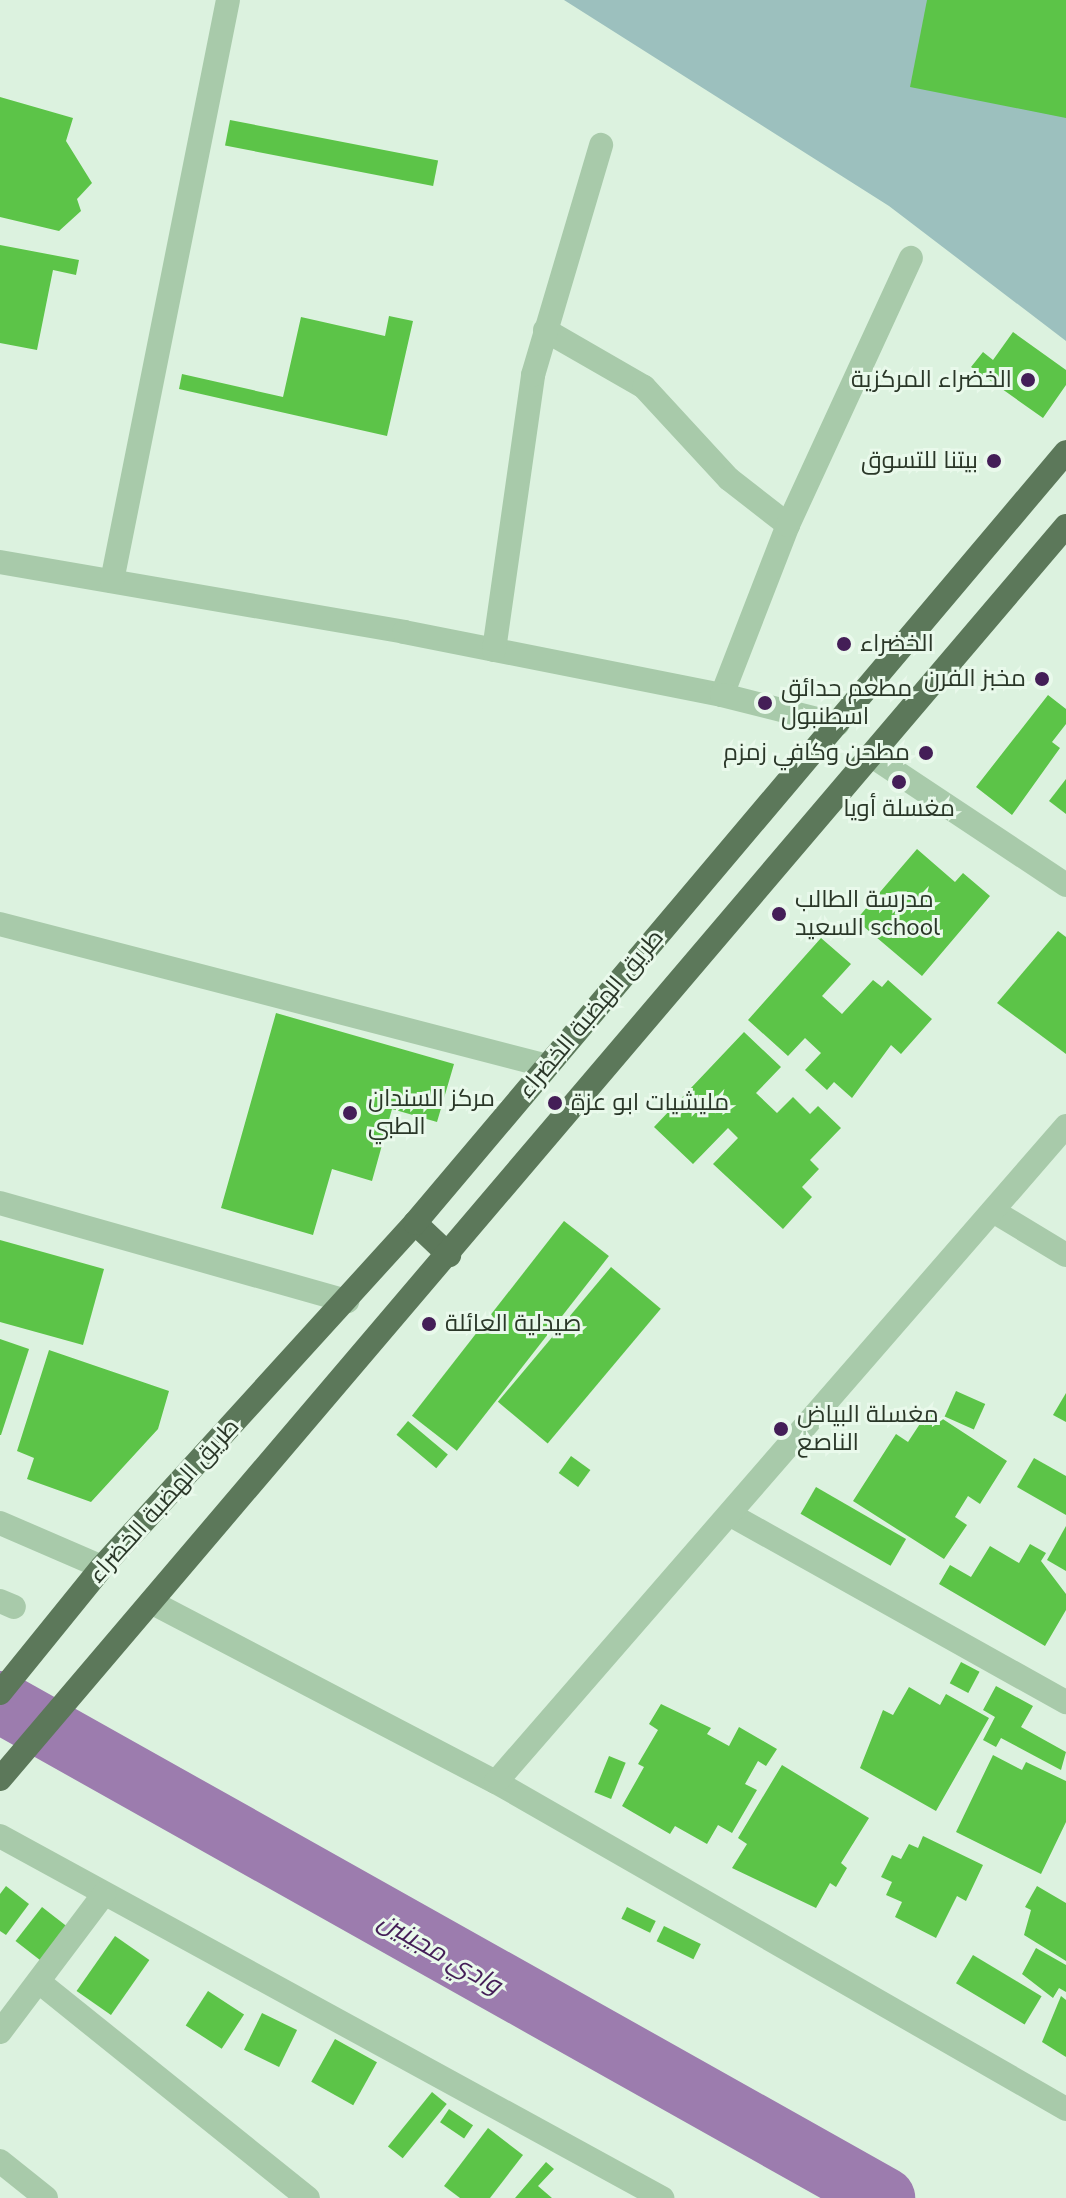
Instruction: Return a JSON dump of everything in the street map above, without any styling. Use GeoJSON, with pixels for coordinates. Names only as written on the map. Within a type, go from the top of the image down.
{"type":"FeatureCollection","features":[{"type":"Feature","properties":{"kind":"main road","name":"طريق الهضبة الخضراء"},"geometry":{"type":"LineString","coordinates":[[0,1693],[102,1567],[415,1223],[1066,452]]}},
{"type":"Feature","properties":{"kind":"main road","name":"طريق الهضبة الخضراء"},"geometry":{"type":"LineString","coordinates":[[0,1779],[449,1255],[1066,526]]}},
{"type":"Feature","properties":{"kind":"main road"},"geometry":{"type":"LineString","coordinates":[[415,1223],[449,1255]]}},
{"type":"Feature","properties":{"kind":"street"},"geometry":{"type":"LineString","coordinates":[[112,581],[228,0]]}},
{"type":"Feature","properties":{"kind":"street"},"geometry":{"type":"LineString","coordinates":[[494,650],[522,435],[545,330],[601,145]]}},
{"type":"Feature","properties":{"kind":"street"},"geometry":{"type":"LineString","coordinates":[[722,695],[788,525],[911,258]]}},
{"type":"Feature","properties":{"kind":"street"},"geometry":{"type":"LineString","coordinates":[[545,330],[644,387],[729,479],[788,525]]}},
{"type":"Feature","properties":{"kind":"street"},"geometry":{"type":"LineString","coordinates":[[0,562],[494,650],[722,695],[837,724]]}},
{"type":"Feature","properties":{"kind":"street"},"geometry":{"type":"LineString","coordinates":[[872,756],[1066,885]]}},
{"type":"Feature","properties":{"kind":"street"},"geometry":{"type":"LineString","coordinates":[[0,924],[547,1066]]}},
{"type":"Feature","properties":{"kind":"street"},"geometry":{"type":"LineString","coordinates":[[496,1782],[1066,1126]]}},
{"type":"Feature","properties":{"kind":"street"},"geometry":{"type":"LineString","coordinates":[[0,1203],[347,1301]]}},
{"type":"Feature","properties":{"kind":"street"},"geometry":{"type":"LineString","coordinates":[[993,1211],[1066,1255]]}},
{"type":"Feature","properties":{"kind":"street"},"geometry":{"type":"LineString","coordinates":[[731,1515],[1066,1702]]}},
{"type":"Feature","properties":{"kind":"street"},"geometry":{"type":"LineString","coordinates":[[0,1523],[102,1567]]}},
{"type":"Feature","properties":{"kind":"street"},"geometry":{"type":"LineString","coordinates":[[151,1602],[496,1782],[1066,2109]]}},
{"type":"Feature","properties":{"kind":"street"},"geometry":{"type":"LineString","coordinates":[[0,1836],[662,2198]]}},
{"type":"Feature","properties":{"kind":"street"},"geometry":{"type":"LineString","coordinates":[[0,2032],[104,1894]]}},
{"type":"Feature","properties":{"kind":"street"},"geometry":{"type":"LineString","coordinates":[[39,1982],[308,2198]]}},
{"type":"Feature","properties":{"kind":"street"},"geometry":{"type":"LineString","coordinates":[[0,2161],[46,2198]]}},
{"type":"Feature","properties":{"kind":"shaded area"},"geometry":{"type":"Polygon","coordinates":[[[564,0],[937,0],[1066,114],[1066,341],[889,206],[564,0]]]}},
{"type":"Feature","properties":{"kind":"building"},"geometry":{"type":"Polygon","coordinates":[[[927,0],[1066,0],[1066,118],[910,87],[927,0]]]}},
{"type":"Feature","properties":{"kind":"building"},"geometry":{"type":"Polygon","coordinates":[[[0,97],[73,118],[66,141],[92,183],[77,199],[81,211],[59,231],[0,217],[0,97]]]}},
{"type":"Feature","properties":{"kind":"building"},"geometry":{"type":"Polygon","coordinates":[[[230,120],[438,160],[433,186],[225,146],[230,120]]]}},
{"type":"Feature","properties":{"kind":"building"},"geometry":{"type":"Polygon","coordinates":[[[0,245],[79,260],[76,275],[53,270],[37,350],[0,343],[0,245]]]}},
{"type":"Feature","properties":{"kind":"building"},"geometry":{"type":"Polygon","coordinates":[[[389,316],[413,321],[387,436],[179,389],[182,374],[283,397],[301,317],[385,336],[389,316]]]}},
{"type":"Feature","properties":{"kind":"building","name":"الخضراء المركزية"},"geometry":{"type":"Polygon","coordinates":[[[1013,332],[1066,370],[1066,385],[1043,418],[971,367],[983,352],[993,360],[1013,332]]]}},
{"type":"Feature","properties":{"kind":"building"},"geometry":{"type":"Polygon","coordinates":[[[1048,695],[1066,709],[1066,724],[1052,742],[1060,748],[1012,815],[976,787],[1048,695]]]}},
{"type":"Feature","properties":{"kind":"building"},"geometry":{"type":"Polygon","coordinates":[[[1066,779],[1066,814],[1049,801],[1066,779]]]}},
{"type":"Feature","properties":{"kind":"building"},"geometry":{"type":"Polygon","coordinates":[[[917,849],[955,882],[963,873],[990,896],[922,976],[856,920],[917,849]]]}},
{"type":"Feature","properties":{"kind":"building"},"geometry":{"type":"Polygon","coordinates":[[[1058,931],[1066,937],[1066,1054],[997,1003],[1058,931]]]}},
{"type":"Feature","properties":{"kind":"building"},"geometry":{"type":"Polygon","coordinates":[[[821,938],[851,964],[822,996],[842,1014],[873,980],[882,987],[888,980],[932,1019],[901,1054],[891,1045],[852,1098],[834,1082],[827,1090],[805,1070],[821,1053],[805,1038],[788,1056],[748,1020],[821,938]]]}},
{"type":"Feature","properties":{"kind":"building"},"geometry":{"type":"Polygon","coordinates":[[[276,1013],[454,1064],[437,1122],[392,1109],[372,1181],[332,1169],[313,1235],[221,1208],[276,1013]]]}},
{"type":"Feature","properties":{"kind":"building"},"geometry":{"type":"Polygon","coordinates":[[[744,1032],[781,1067],[756,1093],[777,1113],[793,1097],[810,1114],[818,1106],[841,1128],[810,1160],[819,1169],[802,1187],[812,1197],[783,1229],[713,1164],[738,1138],[728,1128],[693,1164],[654,1127],[744,1032]]]}},
{"type":"Feature","properties":{"kind":"building"},"geometry":{"type":"Polygon","coordinates":[[[564,1221],[609,1256],[457,1451],[412,1416],[564,1221]]]}},
{"type":"Feature","properties":{"kind":"building"},"geometry":{"type":"Polygon","coordinates":[[[0,1240],[104,1269],[83,1345],[0,1322],[0,1240]]]}},
{"type":"Feature","properties":{"kind":"building"},"geometry":{"type":"Polygon","coordinates":[[[611,1267],[661,1309],[548,1444],[498,1402],[611,1267]]]}},
{"type":"Feature","properties":{"kind":"building"},"geometry":{"type":"Polygon","coordinates":[[[0,1339],[29,1349],[1,1435],[0,1435],[0,1339]]]}},
{"type":"Feature","properties":{"kind":"building"},"geometry":{"type":"Polygon","coordinates":[[[49,1350],[169,1391],[158,1429],[91,1502],[27,1479],[34,1458],[17,1451],[49,1350]]]}},
{"type":"Feature","properties":{"kind":"building"},"geometry":{"type":"Polygon","coordinates":[[[956,1391],[985,1404],[974,1430],[945,1417],[956,1391]]]}},
{"type":"Feature","properties":{"kind":"building"},"geometry":{"type":"Polygon","coordinates":[[[1066,1393],[1066,1422],[1053,1415],[1066,1393]]]}},
{"type":"Feature","properties":{"kind":"building"},"geometry":{"type":"Polygon","coordinates":[[[929,1410],[1007,1461],[980,1504],[968,1496],[955,1517],[967,1525],[944,1559],[853,1501],[896,1434],[908,1442],[929,1410]]]}},
{"type":"Feature","properties":{"kind":"building"},"geometry":{"type":"Polygon","coordinates":[[[408,1421],[448,1454],[436,1468],[396,1435],[408,1421]]]}},
{"type":"Feature","properties":{"kind":"building"},"geometry":{"type":"Polygon","coordinates":[[[571,1456],[590,1470],[578,1487],[559,1473],[571,1456]]]}},
{"type":"Feature","properties":{"kind":"building"},"geometry":{"type":"Polygon","coordinates":[[[1034,1458],[1066,1476],[1066,1515],[1017,1487],[1034,1458]]]}},
{"type":"Feature","properties":{"kind":"building"},"geometry":{"type":"Polygon","coordinates":[[[816,1487],[906,1539],[891,1566],[800,1514],[816,1487]]]}},
{"type":"Feature","properties":{"kind":"building"},"geometry":{"type":"Polygon","coordinates":[[[1066,1526],[1066,1571],[1047,1560],[1066,1526]]]}},
{"type":"Feature","properties":{"kind":"building"},"geometry":{"type":"Polygon","coordinates":[[[1030,1544],[1046,1553],[1041,1561],[1066,1594],[1066,1610],[1045,1646],[939,1584],[950,1565],[971,1577],[990,1546],[1019,1563],[1030,1544]]]}},
{"type":"Feature","properties":{"kind":"building"},"geometry":{"type":"Polygon","coordinates":[[[961,1662],[980,1672],[968,1693],[950,1683],[961,1662]]]}},
{"type":"Feature","properties":{"kind":"building"},"geometry":{"type":"Polygon","coordinates":[[[996,1686],[1033,1706],[1021,1727],[1066,1752],[1061,1770],[1001,1738],[996,1747],[983,1740],[995,1717],[983,1710],[996,1686]]]}},
{"type":"Feature","properties":{"kind":"building"},"geometry":{"type":"Polygon","coordinates":[[[909,1687],[940,1705],[946,1694],[989,1718],[936,1811],[860,1768],[883,1710],[893,1715],[909,1687]]]}},
{"type":"Feature","properties":{"kind":"building"},"geometry":{"type":"Polygon","coordinates":[[[661,1704],[711,1728],[707,1734],[729,1746],[739,1727],[777,1749],[766,1766],[758,1761],[745,1784],[757,1790],[732,1833],[718,1825],[707,1844],[675,1826],[670,1834],[622,1806],[644,1767],[638,1764],[658,1730],[649,1724],[661,1704]]]}},
{"type":"Feature","properties":{"kind":"building"},"geometry":{"type":"Polygon","coordinates":[[[993,1755],[1022,1770],[1026,1762],[1066,1781],[1066,1822],[1041,1874],[956,1832],[993,1755]]]}},
{"type":"Feature","properties":{"kind":"building"},"geometry":{"type":"Polygon","coordinates":[[[609,1756],[626,1763],[611,1799],[594,1792],[609,1756]]]}},
{"type":"Feature","properties":{"kind":"building"},"geometry":{"type":"Polygon","coordinates":[[[782,1765],[869,1818],[841,1863],[847,1868],[836,1887],[830,1883],[816,1908],[732,1868],[747,1844],[738,1838],[782,1765]]]}},
{"type":"Feature","properties":{"kind":"building"},"geometry":{"type":"Polygon","coordinates":[[[923,1836],[983,1865],[966,1901],[957,1896],[936,1938],[895,1917],[902,1902],[886,1895],[892,1882],[881,1877],[892,1855],[901,1859],[909,1844],[918,1848],[923,1836]]]}},
{"type":"Feature","properties":{"kind":"building"},"geometry":{"type":"Polygon","coordinates":[[[6,1886],[29,1904],[6,1935],[0,1931],[0,1894],[6,1886]]]}},
{"type":"Feature","properties":{"kind":"building"},"geometry":{"type":"Polygon","coordinates":[[[1037,1886],[1066,1903],[1066,1961],[1024,1935],[1031,1910],[1025,1907],[1037,1886]]]}},
{"type":"Feature","properties":{"kind":"building"},"geometry":{"type":"Polygon","coordinates":[[[42,1907],[68,1927],[42,1961],[16,1941],[42,1907]]]}},
{"type":"Feature","properties":{"kind":"building"},"geometry":{"type":"Polygon","coordinates":[[[627,1907],[656,1921],[650,1933],[621,1919],[627,1907]]]}},
{"type":"Feature","properties":{"kind":"building"},"geometry":{"type":"Polygon","coordinates":[[[664,1926],[701,1944],[693,1959],[657,1941],[664,1926]]]}},
{"type":"Feature","properties":{"kind":"building"},"geometry":{"type":"Polygon","coordinates":[[[115,1936],[149,1960],[111,2015],[77,1991],[115,1936]]]}},
{"type":"Feature","properties":{"kind":"building"},"geometry":{"type":"Polygon","coordinates":[[[1036,1948],[1066,1965],[1066,1992],[1059,1988],[1053,1998],[1022,1974],[1036,1948]]]}},
{"type":"Feature","properties":{"kind":"building"},"geometry":{"type":"Polygon","coordinates":[[[973,1955],[1042,1996],[1025,2024],[956,1983],[973,1955]]]}},
{"type":"Feature","properties":{"kind":"building"},"geometry":{"type":"Polygon","coordinates":[[[208,1991],[244,2014],[222,2049],[186,2025],[208,1991]]]}},
{"type":"Feature","properties":{"kind":"building"},"geometry":{"type":"Polygon","coordinates":[[[1061,1996],[1066,2000],[1066,2057],[1042,2042],[1061,1996]]]}},
{"type":"Feature","properties":{"kind":"building"},"geometry":{"type":"Polygon","coordinates":[[[262,2013],[297,2030],[279,2067],[244,2050],[262,2013]]]}},
{"type":"Feature","properties":{"kind":"building"},"geometry":{"type":"Polygon","coordinates":[[[335,2039],[377,2062],[353,2105],[311,2082],[335,2039]]]}},
{"type":"Feature","properties":{"kind":"building"},"geometry":{"type":"Polygon","coordinates":[[[432,2092],[447,2104],[403,2158],[388,2146],[432,2092]]]}},
{"type":"Feature","properties":{"kind":"building"},"geometry":{"type":"Polygon","coordinates":[[[449,2109],[473,2125],[464,2138],[440,2122],[449,2109]]]}},
{"type":"Feature","properties":{"kind":"building"},"geometry":{"type":"Polygon","coordinates":[[[488,2128],[523,2155],[490,2198],[460,2198],[444,2186],[488,2128]]]}},
{"type":"Feature","properties":{"kind":"building"},"geometry":{"type":"Polygon","coordinates":[[[546,2162],[554,2169],[538,2186],[552,2198],[515,2198],[546,2162]]]}},
{"type":"Feature","properties":{"kind":"waterway","name":"وادي مجينين"},"geometry":{"type":"LineString","coordinates":[[0,1702],[884,2198]]}},
{"type":"Feature","properties":{"kind":"place","name":"الخضراء المركزية"},"geometry":{"type":"Point","coordinates":[1028,380]}},
{"type":"Feature","properties":{"kind":"place","name":"بيتنا للتسوق"},"geometry":{"type":"Point","coordinates":[994,461]}},
{"type":"Feature","properties":{"kind":"place","name":"الخضراء"},"geometry":{"type":"Point","coordinates":[844,644]}},
{"type":"Feature","properties":{"kind":"place","name":"مخبز الفرن"},"geometry":{"type":"Point","coordinates":[1042,679]}},
{"type":"Feature","properties":{"kind":"place","name":"مطعم حدائق اسطنبول"},"geometry":{"type":"Point","coordinates":[765,703]}},
{"type":"Feature","properties":{"kind":"place","name":"مطحن وكافي زمزم"},"geometry":{"type":"Point","coordinates":[926,753]}},
{"type":"Feature","properties":{"kind":"place","name":"مغسلة أويا"},"geometry":{"type":"Point","coordinates":[899,782]}},
{"type":"Feature","properties":{"kind":"place","name":"مدرسة الطالب السعيد school"},"geometry":{"type":"Point","coordinates":[779,914]}},
{"type":"Feature","properties":{"kind":"place","name":"مليشيات ابو عزة"},"geometry":{"type":"Point","coordinates":[555,1103]}},
{"type":"Feature","properties":{"kind":"place","name":"مركز السندان الطبي"},"geometry":{"type":"Point","coordinates":[350,1113]}},
{"type":"Feature","properties":{"kind":"place","name":"صيدلية العائلة"},"geometry":{"type":"Point","coordinates":[429,1324]}},
{"type":"Feature","properties":{"kind":"place","name":"مغسلة البياض الناصع"},"geometry":{"type":"Point","coordinates":[781,1429]}}]}
